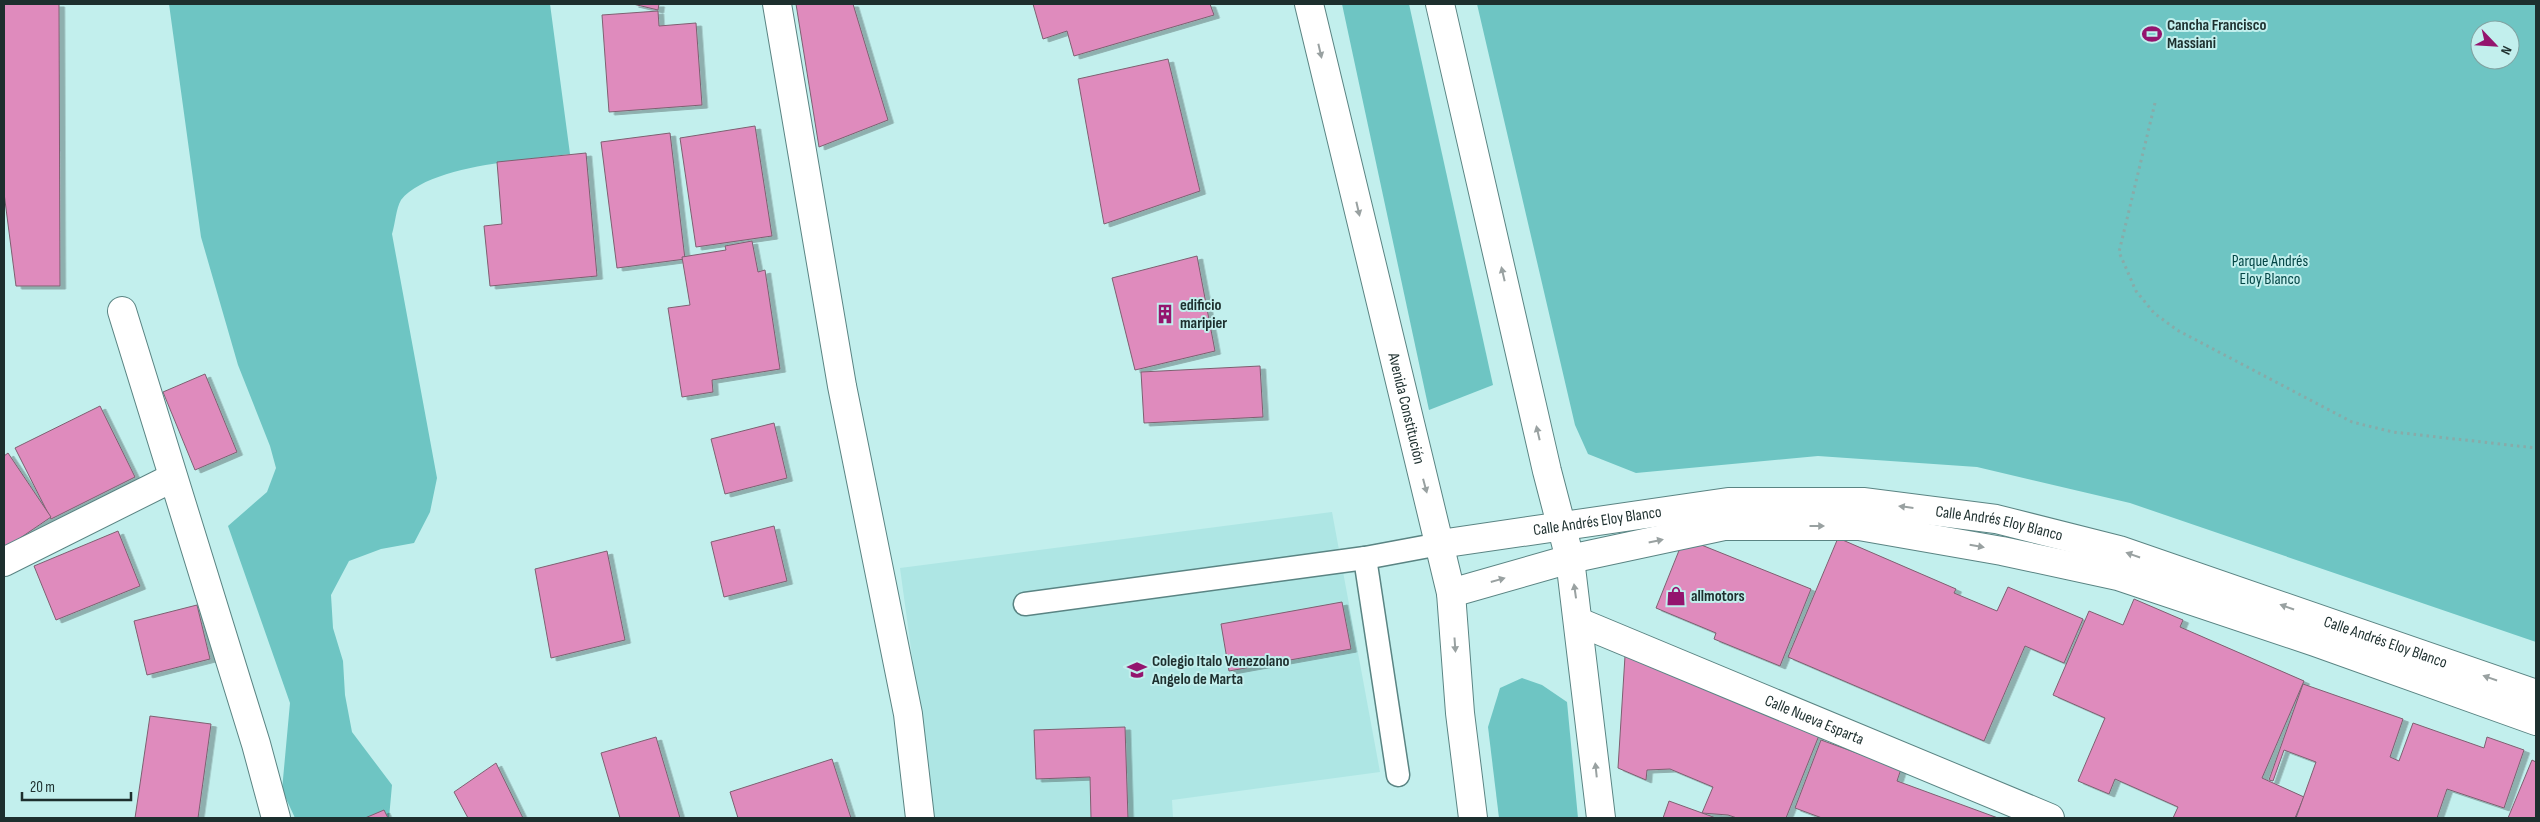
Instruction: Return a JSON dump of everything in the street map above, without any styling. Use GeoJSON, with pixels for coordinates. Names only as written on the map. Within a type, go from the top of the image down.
{"type":"FeatureCollection","features":[{"type":"Feature","properties":{"kind":"street"},"geometry":{"type":"LineString","coordinates":[[778,4],[842,386],[908,714],[920,818]]}},
{"type":"Feature","properties":{"kind":"street","name":"Avenida Constitución"},"geometry":{"type":"LineString","coordinates":[[1309,4],[1451,593],[1460,713],[1473,818]]}},
{"type":"Feature","properties":{"kind":"street"},"geometry":{"type":"LineString","coordinates":[[1440,4],[1560,525],[1570,559],[1601,818]]}},
{"type":"Feature","properties":{"kind":"street"},"geometry":{"type":"LineString","coordinates":[[122,311],[172,478],[256,744],[276,818]]}},
{"type":"Feature","properties":{"kind":"street"},"geometry":{"type":"LineString","coordinates":[[4,562],[172,478]]}},
{"type":"Feature","properties":{"kind":"street","name":"Calle Andrés Eloy Blanco"},"geometry":{"type":"LineString","coordinates":[[1440,544],[1728,502],[1864,502],[1996,519],[2119,550],[2536,721]]}},
{"type":"Feature","properties":{"kind":"street","name":"Calle Andrés Eloy Blanco"},"geometry":{"type":"LineString","coordinates":[[1451,593],[1570,559],[1724,526],[1859,526],[2002,551],[2118,576],[2317,630],[2536,694]]}},
{"type":"Feature","properties":{"kind":"street","name":"Calle Nueva Esparta"},"geometry":{"type":"LineString","coordinates":[[1579,622],[2050,818]]}},
{"type":"Feature","properties":{"kind":"lane"},"geometry":{"type":"LineString","coordinates":[[1025,604],[1365,558],[1440,544]]}},
{"type":"Feature","properties":{"kind":"lane"},"geometry":{"type":"LineString","coordinates":[[1365,558],[1398,776]]}},
{"type":"Feature","properties":{"kind":"path"},"geometry":{"type":"LineString","coordinates":[[2155,103],[2119,252],[2136,291],[2154,313],[2176,330],[2352,422],[2393,432],[2536,448]]}},
{"type":"Feature","properties":{"kind":"shaded area","name":"Colegio Italo Venezolano Angelo de Marta"},"geometry":{"type":"Polygon","coordinates":[[[1332,512],[1380,772],[1172,800],[1173,818],[934,818],[900,568],[1332,512]]]}},
{"type":"Feature","properties":{"kind":"green space"},"geometry":{"type":"Polygon","coordinates":[[[169,4],[550,4],[570,154],[480,166],[433,179],[415,188],[401,200],[392,234],[437,478],[430,512],[414,543],[381,549],[349,561],[331,595],[333,628],[343,661],[345,695],[352,732],[392,785],[389,818],[295,818],[282,790],[290,703],[228,526],[267,492],[276,468],[270,446],[238,365],[201,237],[169,4]]]}},
{"type":"Feature","properties":{"kind":"green space"},"geometry":{"type":"Polygon","coordinates":[[[1342,4],[1409,4],[1493,385],[1429,410],[1342,4]]]}},
{"type":"Feature","properties":{"kind":"green space","name":"Parque Andrés Eloy Blanco"},"geometry":{"type":"Polygon","coordinates":[[[1477,4],[2536,4],[2536,642],[2130,503],[1977,467],[1818,456],[1636,473],[1588,454],[1575,425],[1477,4]]]}},
{"type":"Feature","properties":{"kind":"green space"},"geometry":{"type":"Polygon","coordinates":[[[1522,678],[1542,685],[1567,702],[1578,818],[1499,818],[1488,727],[1500,688],[1522,678]]]}},
{"type":"Feature","properties":{"kind":"building"},"geometry":{"type":"Polygon","coordinates":[[[4,4],[59,4],[60,286],[16,286],[4,193],[4,4]]]}},
{"type":"Feature","properties":{"kind":"building"},"geometry":{"type":"Polygon","coordinates":[[[633,4],[659,4],[658,10],[633,4]]]}},
{"type":"Feature","properties":{"kind":"building"},"geometry":{"type":"Polygon","coordinates":[[[796,4],[853,4],[888,120],[819,147],[796,4]]]}},
{"type":"Feature","properties":{"kind":"building"},"geometry":{"type":"Polygon","coordinates":[[[1033,4],[1210,4],[1214,15],[1074,56],[1067,31],[1043,39],[1033,4]]]}},
{"type":"Feature","properties":{"kind":"building"},"geometry":{"type":"Polygon","coordinates":[[[658,11],[659,26],[696,23],[702,105],[609,112],[602,15],[658,11]]]}},
{"type":"Feature","properties":{"kind":"building"},"geometry":{"type":"Polygon","coordinates":[[[1168,59],[1200,191],[1104,224],[1078,79],[1168,59]]]}},
{"type":"Feature","properties":{"kind":"building"},"geometry":{"type":"Polygon","coordinates":[[[755,126],[772,236],[696,247],[680,138],[755,126]]]}},
{"type":"Feature","properties":{"kind":"building"},"geometry":{"type":"Polygon","coordinates":[[[670,133],[685,259],[617,268],[601,142],[670,133]]]}},
{"type":"Feature","properties":{"kind":"building"},"geometry":{"type":"Polygon","coordinates":[[[586,153],[597,276],[490,286],[484,226],[502,224],[497,162],[586,153]]]}},
{"type":"Feature","properties":{"kind":"building"},"geometry":{"type":"Polygon","coordinates":[[[752,241],[758,272],[765,270],[780,369],[712,380],[713,392],[682,397],[668,308],[690,305],[682,257],[726,250],[725,246],[752,241]]]}},
{"type":"Feature","properties":{"kind":"building","name":"edificio maripier"},"geometry":{"type":"Polygon","coordinates":[[[1197,256],[1215,351],[1135,370],[1112,278],[1197,256]]]}},
{"type":"Feature","properties":{"kind":"building"},"geometry":{"type":"Polygon","coordinates":[[[1260,366],[1263,417],[1144,423],[1141,372],[1260,366]]]}},
{"type":"Feature","properties":{"kind":"building"},"geometry":{"type":"Polygon","coordinates":[[[205,374],[237,452],[195,470],[163,392],[205,374]]]}},
{"type":"Feature","properties":{"kind":"building"},"geometry":{"type":"Polygon","coordinates":[[[100,406],[135,477],[51,519],[15,448],[100,406]]]}},
{"type":"Feature","properties":{"kind":"building"},"geometry":{"type":"Polygon","coordinates":[[[774,423],[787,478],[725,494],[711,439],[774,423]]]}},
{"type":"Feature","properties":{"kind":"building"},"geometry":{"type":"Polygon","coordinates":[[[8,453],[51,517],[4,549],[4,456],[8,453]]]}},
{"type":"Feature","properties":{"kind":"building"},"geometry":{"type":"Polygon","coordinates":[[[774,526],[787,581],[724,597],[711,542],[774,526]]]}},
{"type":"Feature","properties":{"kind":"building"},"geometry":{"type":"Polygon","coordinates":[[[118,531],[140,586],[56,620],[34,566],[118,531]]]}},
{"type":"Feature","properties":{"kind":"building"},"geometry":{"type":"Polygon","coordinates":[[[1684,538],[1811,589],[1780,666],[1714,639],[1716,633],[1656,608],[1684,538]]]}},
{"type":"Feature","properties":{"kind":"building"},"geometry":{"type":"Polygon","coordinates":[[[1838,538],[1956,589],[1954,593],[1997,611],[2008,587],[2083,619],[2064,663],[2025,646],[1984,741],[1788,657],[1838,538]]]}},
{"type":"Feature","properties":{"kind":"building"},"geometry":{"type":"Polygon","coordinates":[[[607,551],[625,640],[551,658],[535,569],[607,551]]]}},
{"type":"Feature","properties":{"kind":"building"},"geometry":{"type":"Polygon","coordinates":[[[2134,599],[2183,620],[2180,627],[2304,681],[2262,778],[2304,797],[2295,818],[2173,818],[2178,807],[2115,779],[2109,794],[2078,781],[2105,718],[2053,695],[2089,611],[2123,625],[2134,599]]]}},
{"type":"Feature","properties":{"kind":"building"},"geometry":{"type":"Polygon","coordinates":[[[1342,602],[1351,649],[1229,671],[1221,624],[1342,602]]]}},
{"type":"Feature","properties":{"kind":"building"},"geometry":{"type":"Polygon","coordinates":[[[197,605],[210,659],[147,675],[134,621],[197,605]]]}},
{"type":"Feature","properties":{"kind":"building"},"geometry":{"type":"Polygon","coordinates":[[[1625,656],[1820,733],[1786,818],[1737,818],[1728,815],[1702,813],[1713,787],[1670,769],[1647,770],[1646,780],[1618,768],[1625,656]]]}},
{"type":"Feature","properties":{"kind":"building"},"geometry":{"type":"Polygon","coordinates":[[[2303,684],[2403,719],[2390,757],[2399,761],[2413,723],[2484,748],[2487,737],[2524,750],[2504,808],[2447,789],[2437,818],[2296,818],[2316,762],[2284,750],[2273,781],[2269,780],[2303,684]]]}},
{"type":"Feature","properties":{"kind":"building"},"geometry":{"type":"Polygon","coordinates":[[[150,716],[211,724],[198,818],[135,818],[150,716]]]}},
{"type":"Feature","properties":{"kind":"building"},"geometry":{"type":"Polygon","coordinates":[[[1125,727],[1128,818],[1091,818],[1090,777],[1036,779],[1034,730],[1125,727]]]}},
{"type":"Feature","properties":{"kind":"building"},"geometry":{"type":"Polygon","coordinates":[[[656,737],[680,818],[620,818],[601,753],[656,737]]]}},
{"type":"Feature","properties":{"kind":"building"},"geometry":{"type":"Polygon","coordinates":[[[1821,740],[1901,769],[1897,781],[1998,818],[1822,818],[1795,808],[1821,740]]]}},
{"type":"Feature","properties":{"kind":"building"},"geometry":{"type":"Polygon","coordinates":[[[832,759],[851,818],[738,818],[730,792],[832,759]]]}},
{"type":"Feature","properties":{"kind":"building"},"geometry":{"type":"Polygon","coordinates":[[[2532,760],[2536,762],[2536,818],[2508,818],[2532,760]]]}},
{"type":"Feature","properties":{"kind":"building"},"geometry":{"type":"Polygon","coordinates":[[[496,763],[523,818],[468,818],[454,792],[496,763]]]}},
{"type":"Feature","properties":{"kind":"building"},"geometry":{"type":"Polygon","coordinates":[[[1669,801],[1716,818],[1663,818],[1669,801]]]}},
{"type":"Feature","properties":{"kind":"building"},"geometry":{"type":"Polygon","coordinates":[[[384,810],[388,818],[365,818],[384,810]]]}},
{"type":"Feature","properties":{"kind":"place","name":"Cancha Francisco Massiani"},"geometry":{"type":"Point","coordinates":[2152,34]}},
{"type":"Feature","properties":{"kind":"place","name":"edificio maripier"},"geometry":{"type":"Point","coordinates":[1165,314]}},
{"type":"Feature","properties":{"kind":"place","name":"allmotors"},"geometry":{"type":"Point","coordinates":[1676,596]}},
{"type":"Feature","properties":{"kind":"place","name":"Colegio Italo Venezolano Angelo de Marta"},"geometry":{"type":"Point","coordinates":[1137,670]}}]}
